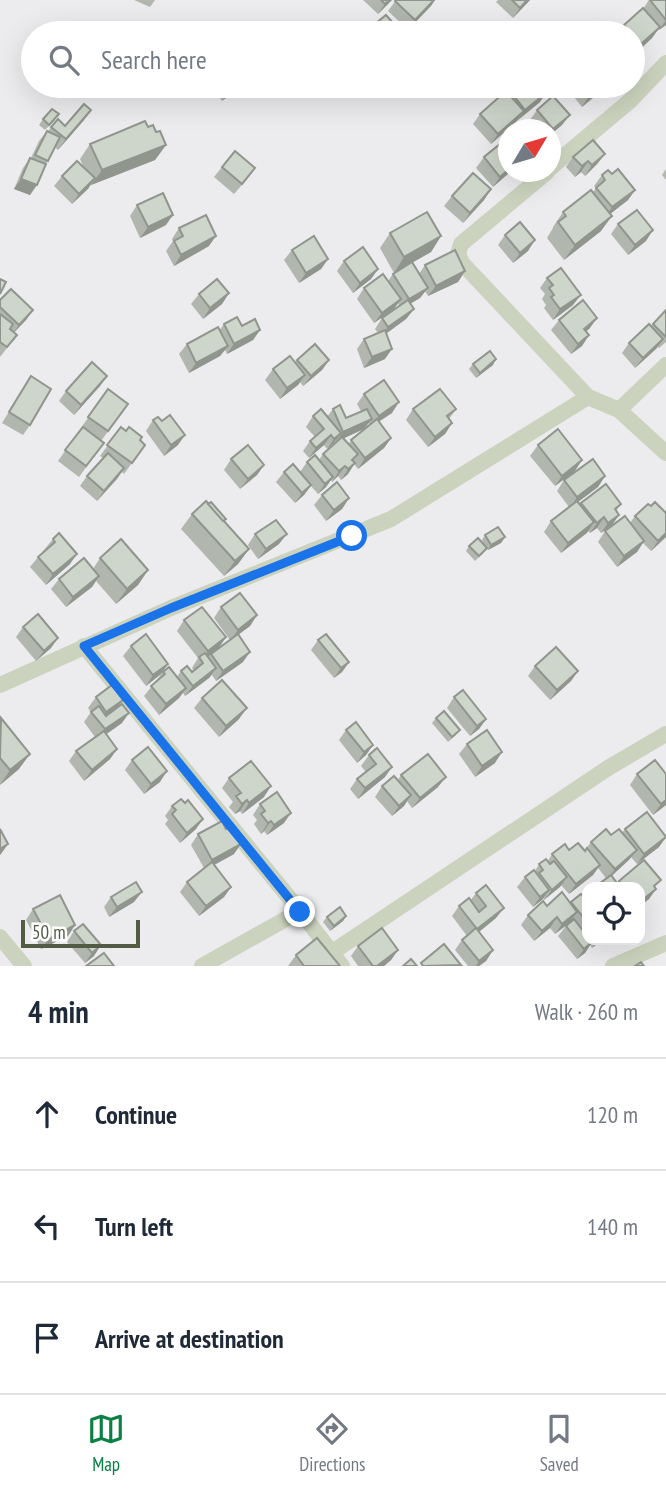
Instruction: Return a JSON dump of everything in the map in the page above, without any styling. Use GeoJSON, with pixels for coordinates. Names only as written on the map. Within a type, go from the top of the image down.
{"type":"FeatureCollection","features":[{"type":"Feature","properties":{"kind":"street"},"geometry":{"type":"LineString","coordinates":[[645,85],[666,63]]}},
{"type":"Feature","properties":{"kind":"street"},"geometry":{"type":"LineString","coordinates":[[561,160],[633,98]]}},
{"type":"Feature","properties":{"kind":"street"},"geometry":{"type":"LineString","coordinates":[[535,182],[461,244],[458,254],[463,263],[588,397],[620,410],[666,453]]}},
{"type":"Feature","properties":{"kind":"street"},"geometry":{"type":"LineString","coordinates":[[620,410],[666,365]]}},
{"type":"Feature","properties":{"kind":"street"},"geometry":{"type":"LineString","coordinates":[[0,685],[84,646],[391,519],[588,397]]}},
{"type":"Feature","properties":{"kind":"street"},"geometry":{"type":"LineString","coordinates":[[84,646],[337,960],[608,768],[666,734]]}},
{"type":"Feature","properties":{"kind":"street"},"geometry":{"type":"LineString","coordinates":[[202,966],[300,912]]}},
{"type":"Feature","properties":{"kind":"street"},"geometry":{"type":"LineString","coordinates":[[0,937],[24,966]]}},
{"type":"Feature","properties":{"kind":"street"},"geometry":{"type":"LineString","coordinates":[[612,966],[666,943]]}},
{"type":"Feature","properties":{"kind":"building"},"geometry":{"type":"Polygon","coordinates":[[[396,0],[434,0],[415,20],[396,0]]]}},
{"type":"Feature","properties":{"kind":"building"},"geometry":{"type":"Polygon","coordinates":[[[512,0],[527,0],[520,8],[512,0]]]}},
{"type":"Feature","properties":{"kind":"building"},"geometry":{"type":"Polygon","coordinates":[[[650,0],[666,0],[666,20],[650,0]]]}},
{"type":"Feature","properties":{"kind":"building"},"geometry":{"type":"Polygon","coordinates":[[[643,8],[660,27],[645,40],[645,21],[628,21],[643,8]]]}},
{"type":"Feature","properties":{"kind":"building"},"geometry":{"type":"Polygon","coordinates":[[[386,15],[391,21],[379,21],[386,15]]]}},
{"type":"Feature","properties":{"kind":"building"},"geometry":{"type":"Polygon","coordinates":[[[498,98],[512,98],[524,111],[515,119],[498,119],[498,134],[480,114],[498,98]]]}},
{"type":"Feature","properties":{"kind":"building"},"geometry":{"type":"Polygon","coordinates":[[[516,98],[540,98],[525,110],[516,98]]]}},
{"type":"Feature","properties":{"kind":"building"},"geometry":{"type":"Polygon","coordinates":[[[551,98],[555,98],[570,115],[561,122],[561,119],[545,119],[537,110],[551,98]]]}},
{"type":"Feature","properties":{"kind":"building"},"geometry":{"type":"Polygon","coordinates":[[[84,104],[91,110],[66,139],[51,127],[58,119],[65,126],[84,104]]]}},
{"type":"Feature","properties":{"kind":"building"},"geometry":{"type":"Polygon","coordinates":[[[52,109],[59,114],[49,125],[43,119],[52,109]]]}},
{"type":"Feature","properties":{"kind":"building"},"geometry":{"type":"Polygon","coordinates":[[[145,121],[148,127],[153,125],[156,132],[160,131],[166,145],[102,170],[90,144],[145,121]]]}},
{"type":"Feature","properties":{"kind":"building"},"geometry":{"type":"Polygon","coordinates":[[[47,131],[60,137],[48,161],[35,155],[47,131]]]}},
{"type":"Feature","properties":{"kind":"building"},"geometry":{"type":"Polygon","coordinates":[[[593,140],[605,154],[592,165],[588,161],[582,166],[573,157],[593,140]]]}},
{"type":"Feature","properties":{"kind":"building"},"geometry":{"type":"Polygon","coordinates":[[[498,146],[498,174],[484,157],[498,146]]]}},
{"type":"Feature","properties":{"kind":"building"},"geometry":{"type":"Polygon","coordinates":[[[235,151],[255,168],[242,184],[222,167],[235,151]]]}},
{"type":"Feature","properties":{"kind":"building"},"geometry":{"type":"Polygon","coordinates":[[[30,158],[46,164],[37,185],[21,179],[30,158]]]}},
{"type":"Feature","properties":{"kind":"building"},"geometry":{"type":"Polygon","coordinates":[[[77,161],[95,178],[79,194],[62,176],[77,161]]]}},
{"type":"Feature","properties":{"kind":"building"},"geometry":{"type":"Polygon","coordinates":[[[618,169],[635,190],[612,207],[596,188],[605,180],[602,175],[608,170],[612,174],[618,169]]]}},
{"type":"Feature","properties":{"kind":"building"},"geometry":{"type":"Polygon","coordinates":[[[473,173],[491,189],[470,213],[452,196],[473,173]]]}},
{"type":"Feature","properties":{"kind":"building"},"geometry":{"type":"Polygon","coordinates":[[[591,190],[612,216],[575,245],[558,222],[566,216],[563,212],[591,190]]]}},
{"type":"Feature","properties":{"kind":"building"},"geometry":{"type":"Polygon","coordinates":[[[163,193],[173,215],[148,227],[137,205],[163,193]]]}},
{"type":"Feature","properties":{"kind":"building"},"geometry":{"type":"Polygon","coordinates":[[[637,210],[653,230],[635,245],[618,224],[637,210]]]}},
{"type":"Feature","properties":{"kind":"building"},"geometry":{"type":"Polygon","coordinates":[[[427,212],[441,236],[404,257],[390,233],[427,212]]]}},
{"type":"Feature","properties":{"kind":"building"},"geometry":{"type":"Polygon","coordinates":[[[206,215],[216,236],[181,255],[174,241],[183,236],[179,228],[206,215]]]}},
{"type":"Feature","properties":{"kind":"building"},"geometry":{"type":"Polygon","coordinates":[[[520,222],[535,240],[520,253],[505,235],[520,222]]]}},
{"type":"Feature","properties":{"kind":"building"},"geometry":{"type":"Polygon","coordinates":[[[314,236],[328,259],[306,273],[292,250],[314,236]]]}},
{"type":"Feature","properties":{"kind":"building"},"geometry":{"type":"Polygon","coordinates":[[[363,247],[378,269],[360,283],[344,261],[363,247]]]}},
{"type":"Feature","properties":{"kind":"building"},"geometry":{"type":"Polygon","coordinates":[[[455,250],[465,271],[436,286],[425,265],[455,250]]]}},
{"type":"Feature","properties":{"kind":"building"},"geometry":{"type":"Polygon","coordinates":[[[412,262],[428,288],[409,299],[393,274],[412,262]]]}},
{"type":"Feature","properties":{"kind":"building"},"geometry":{"type":"Polygon","coordinates":[[[561,268],[581,295],[560,309],[551,297],[554,295],[549,288],[553,285],[547,278],[561,268]]]}},
{"type":"Feature","properties":{"kind":"building"},"geometry":{"type":"Polygon","coordinates":[[[383,274],[401,299],[382,313],[364,288],[383,274]]]}},
{"type":"Feature","properties":{"kind":"building"},"geometry":{"type":"Polygon","coordinates":[[[0,279],[6,282],[0,294],[0,279]]]}},
{"type":"Feature","properties":{"kind":"building"},"geometry":{"type":"Polygon","coordinates":[[[217,279],[229,293],[210,308],[199,294],[217,279]]]}},
{"type":"Feature","properties":{"kind":"building"},"geometry":{"type":"Polygon","coordinates":[[[11,289],[33,310],[19,325],[0,307],[0,300],[11,289]]]}},
{"type":"Feature","properties":{"kind":"building"},"geometry":{"type":"Polygon","coordinates":[[[408,300],[414,309],[388,327],[382,318],[408,300]]]}},
{"type":"Feature","properties":{"kind":"building"},"geometry":{"type":"Polygon","coordinates":[[[583,300],[597,318],[584,329],[589,335],[578,344],[559,320],[583,300]]]}},
{"type":"Feature","properties":{"kind":"building"},"geometry":{"type":"Polygon","coordinates":[[[666,310],[666,337],[653,324],[666,310]]]}},
{"type":"Feature","properties":{"kind":"building"},"geometry":{"type":"Polygon","coordinates":[[[0,314],[13,324],[10,329],[17,335],[7,347],[0,342],[0,314]]]}},
{"type":"Feature","properties":{"kind":"building"},"geometry":{"type":"Polygon","coordinates":[[[237,317],[242,326],[255,319],[260,330],[234,344],[224,324],[237,317]]]}},
{"type":"Feature","properties":{"kind":"building"},"geometry":{"type":"Polygon","coordinates":[[[649,324],[663,339],[643,358],[629,343],[649,324]]]}},
{"type":"Feature","properties":{"kind":"building"},"geometry":{"type":"Polygon","coordinates":[[[218,327],[228,346],[196,363],[187,344],[218,327]]]}},
{"type":"Feature","properties":{"kind":"building"},"geometry":{"type":"Polygon","coordinates":[[[385,330],[392,349],[372,357],[364,339],[385,330]]]}},
{"type":"Feature","properties":{"kind":"building"},"geometry":{"type":"Polygon","coordinates":[[[315,344],[329,360],[311,376],[297,360],[315,344]]]}},
{"type":"Feature","properties":{"kind":"building"},"geometry":{"type":"Polygon","coordinates":[[[490,351],[496,359],[480,373],[473,364],[490,351]]]}},
{"type":"Feature","properties":{"kind":"building"},"geometry":{"type":"Polygon","coordinates":[[[290,356],[305,375],[287,388],[273,369],[290,356]]]}},
{"type":"Feature","properties":{"kind":"building"},"geometry":{"type":"Polygon","coordinates":[[[92,362],[107,376],[81,405],[66,391],[92,362]]]}},
{"type":"Feature","properties":{"kind":"building"},"geometry":{"type":"Polygon","coordinates":[[[31,376],[51,389],[30,425],[9,412],[31,376]]]}},
{"type":"Feature","properties":{"kind":"building"},"geometry":{"type":"Polygon","coordinates":[[[384,380],[399,402],[379,416],[364,394],[384,380]]]}},
{"type":"Feature","properties":{"kind":"building"},"geometry":{"type":"Polygon","coordinates":[[[108,389],[128,404],[108,431],[88,417],[108,389]]]}},
{"type":"Feature","properties":{"kind":"building"},"geometry":{"type":"Polygon","coordinates":[[[440,389],[456,409],[447,416],[452,423],[435,437],[413,409],[440,389]]]}},
{"type":"Feature","properties":{"kind":"building"},"geometry":{"type":"Polygon","coordinates":[[[340,405],[346,418],[367,409],[372,419],[343,432],[333,409],[340,405]]]}},
{"type":"Feature","properties":{"kind":"building"},"geometry":{"type":"Polygon","coordinates":[[[321,409],[341,433],[334,439],[331,435],[316,448],[310,441],[324,429],[313,416],[321,409]]]}},
{"type":"Feature","properties":{"kind":"building"},"geometry":{"type":"Polygon","coordinates":[[[170,415],[185,435],[171,445],[153,420],[158,417],[162,421],[170,415]]]}},
{"type":"Feature","properties":{"kind":"building"},"geometry":{"type":"Polygon","coordinates":[[[377,419],[391,438],[365,458],[351,440],[377,419]]]}},
{"type":"Feature","properties":{"kind":"building"},"geometry":{"type":"Polygon","coordinates":[[[83,427],[104,443],[86,466],[65,450],[83,427]]]}},
{"type":"Feature","properties":{"kind":"building"},"geometry":{"type":"Polygon","coordinates":[[[121,427],[126,431],[129,427],[142,437],[140,440],[145,445],[132,463],[107,445],[121,427]]]}},
{"type":"Feature","properties":{"kind":"building"},"geometry":{"type":"Polygon","coordinates":[[[558,429],[582,460],[562,476],[538,445],[558,429]]]}},
{"type":"Feature","properties":{"kind":"building"},"geometry":{"type":"Polygon","coordinates":[[[342,437],[358,454],[352,460],[355,463],[348,469],[345,466],[339,471],[323,454],[342,437]]]}},
{"type":"Feature","properties":{"kind":"building"},"geometry":{"type":"Polygon","coordinates":[[[248,445],[264,465],[248,479],[231,459],[248,445]]]}},
{"type":"Feature","properties":{"kind":"building"},"geometry":{"type":"Polygon","coordinates":[[[108,453],[124,468],[104,491],[87,476],[108,453]]]}},
{"type":"Feature","properties":{"kind":"building"},"geometry":{"type":"Polygon","coordinates":[[[315,455],[333,477],[325,484],[307,462],[315,455]]]}},
{"type":"Feature","properties":{"kind":"building"},"geometry":{"type":"Polygon","coordinates":[[[593,459],[605,476],[577,497],[564,480],[593,459]]]}},
{"type":"Feature","properties":{"kind":"building"},"geometry":{"type":"Polygon","coordinates":[[[293,464],[311,485],[302,493],[284,472],[293,464]]]}},
{"type":"Feature","properties":{"kind":"building"},"geometry":{"type":"Polygon","coordinates":[[[337,482],[349,498],[334,510],[322,495],[337,482]]]}},
{"type":"Feature","properties":{"kind":"building"},"geometry":{"type":"Polygon","coordinates":[[[606,484],[621,504],[615,509],[619,515],[608,523],[604,517],[597,523],[581,503],[606,484]]]}},
{"type":"Feature","properties":{"kind":"building"},"geometry":{"type":"Polygon","coordinates":[[[206,501],[249,549],[235,561],[192,514],[206,501]]]}},
{"type":"Feature","properties":{"kind":"building"},"geometry":{"type":"Polygon","coordinates":[[[577,501],[594,522],[568,543],[551,521],[577,501]]]}},
{"type":"Feature","properties":{"kind":"building"},"geometry":{"type":"Polygon","coordinates":[[[211,502],[226,519],[223,521],[208,504],[211,502]]]}},
{"type":"Feature","properties":{"kind":"building"},"geometry":{"type":"Polygon","coordinates":[[[655,502],[666,513],[666,533],[658,541],[635,516],[648,504],[651,506],[655,502]]]}},
{"type":"Feature","properties":{"kind":"building"},"geometry":{"type":"Polygon","coordinates":[[[625,516],[644,541],[624,556],[605,531],[625,516]]]}},
{"type":"Feature","properties":{"kind":"building"},"geometry":{"type":"Polygon","coordinates":[[[276,520],[287,534],[266,549],[255,534],[276,520]]]}},
{"type":"Feature","properties":{"kind":"building"},"geometry":{"type":"Polygon","coordinates":[[[498,527],[505,537],[491,545],[485,535],[498,527]]]}},
{"type":"Feature","properties":{"kind":"building"},"geometry":{"type":"Polygon","coordinates":[[[59,533],[77,554],[53,574],[38,557],[55,542],[53,539],[59,533]]]}},
{"type":"Feature","properties":{"kind":"building"},"geometry":{"type":"Polygon","coordinates":[[[478,538],[487,548],[479,556],[469,546],[478,538]]]}},
{"type":"Feature","properties":{"kind":"building"},"geometry":{"type":"Polygon","coordinates":[[[121,539],[148,570],[127,589],[100,558],[121,539]]]}},
{"type":"Feature","properties":{"kind":"building"},"geometry":{"type":"Polygon","coordinates":[[[84,558],[99,576],[73,597],[59,579],[84,558]]]}},
{"type":"Feature","properties":{"kind":"building"},"geometry":{"type":"Polygon","coordinates":[[[240,593],[257,615],[238,630],[221,607],[240,593]]]}},
{"type":"Feature","properties":{"kind":"building"},"geometry":{"type":"Polygon","coordinates":[[[202,607],[226,637],[208,651],[184,620],[202,607]]]}},
{"type":"Feature","properties":{"kind":"building"},"geometry":{"type":"Polygon","coordinates":[[[38,614],[58,638],[44,651],[23,627],[38,614]]]}},
{"type":"Feature","properties":{"kind":"building"},"geometry":{"type":"Polygon","coordinates":[[[146,634],[168,664],[153,675],[131,646],[146,634]]]}},
{"type":"Feature","properties":{"kind":"building"},"geometry":{"type":"Polygon","coordinates":[[[238,634],[250,652],[223,671],[211,654],[238,634]]]}},
{"type":"Feature","properties":{"kind":"building"},"geometry":{"type":"Polygon","coordinates":[[[326,634],[349,662],[341,668],[318,640],[326,634]]]}},
{"type":"Feature","properties":{"kind":"building"},"geometry":{"type":"Polygon","coordinates":[[[556,647],[578,671],[557,690],[535,666],[556,647]]]}},
{"type":"Feature","properties":{"kind":"building"},"geometry":{"type":"Polygon","coordinates":[[[205,653],[216,668],[193,686],[181,671],[187,666],[192,672],[203,663],[199,657],[205,653]]]}},
{"type":"Feature","properties":{"kind":"building"},"geometry":{"type":"Polygon","coordinates":[[[169,667],[186,688],[166,704],[151,686],[169,667]]]}},
{"type":"Feature","properties":{"kind":"building"},"geometry":{"type":"Polygon","coordinates":[[[222,680],[247,708],[226,726],[202,698],[222,680]]]}},
{"type":"Feature","properties":{"kind":"building"},"geometry":{"type":"Polygon","coordinates":[[[112,685],[123,700],[106,712],[96,697],[112,685]]]}},
{"type":"Feature","properties":{"kind":"building"},"geometry":{"type":"Polygon","coordinates":[[[463,690],[486,719],[477,726],[454,697],[463,690]]]}},
{"type":"Feature","properties":{"kind":"building"},"geometry":{"type":"Polygon","coordinates":[[[122,704],[129,713],[105,729],[91,712],[99,706],[106,716],[122,704]]]}},
{"type":"Feature","properties":{"kind":"building"},"geometry":{"type":"Polygon","coordinates":[[[444,711],[460,730],[452,737],[436,718],[444,711]]]}},
{"type":"Feature","properties":{"kind":"building"},"geometry":{"type":"Polygon","coordinates":[[[1,718],[30,754],[10,770],[0,758],[1,718]]]}},
{"type":"Feature","properties":{"kind":"building"},"geometry":{"type":"Polygon","coordinates":[[[356,722],[373,745],[364,752],[346,730],[356,722]]]}},
{"type":"Feature","properties":{"kind":"building"},"geometry":{"type":"Polygon","coordinates":[[[487,730],[502,752],[482,766],[467,744],[487,730]]]}},
{"type":"Feature","properties":{"kind":"building"},"geometry":{"type":"Polygon","coordinates":[[[104,731],[117,749],[92,770],[76,751],[104,731]]]}},
{"type":"Feature","properties":{"kind":"building"},"geometry":{"type":"Polygon","coordinates":[[[148,747],[167,771],[151,784],[132,760],[148,747]]]}},
{"type":"Feature","properties":{"kind":"building"},"geometry":{"type":"Polygon","coordinates":[[[377,748],[392,767],[365,788],[357,779],[376,764],[369,755],[377,748]]]}},
{"type":"Feature","properties":{"kind":"building"},"geometry":{"type":"Polygon","coordinates":[[[428,754],[446,777],[420,798],[401,775],[428,754]]]}},
{"type":"Feature","properties":{"kind":"building"},"geometry":{"type":"Polygon","coordinates":[[[655,760],[666,774],[666,800],[661,804],[637,774],[655,760]]]}},
{"type":"Feature","properties":{"kind":"building"},"geometry":{"type":"Polygon","coordinates":[[[251,761],[271,786],[249,803],[247,800],[242,804],[236,796],[241,793],[229,778],[251,761]]]}},
{"type":"Feature","properties":{"kind":"building"},"geometry":{"type":"Polygon","coordinates":[[[394,776],[411,795],[399,806],[382,786],[394,776]]]}},
{"type":"Feature","properties":{"kind":"building"},"geometry":{"type":"Polygon","coordinates":[[[277,792],[291,813],[274,825],[271,821],[268,823],[261,814],[265,811],[260,804],[277,792]]]}},
{"type":"Feature","properties":{"kind":"building"},"geometry":{"type":"Polygon","coordinates":[[[181,799],[185,803],[188,800],[203,819],[187,833],[172,814],[176,810],[172,806],[181,799]]]}},
{"type":"Feature","properties":{"kind":"building"},"geometry":{"type":"Polygon","coordinates":[[[647,812],[666,837],[644,854],[625,829],[647,812]]]}},
{"type":"Feature","properties":{"kind":"building"},"geometry":{"type":"Polygon","coordinates":[[[222,821],[226,829],[231,826],[241,844],[212,860],[198,834],[222,821]]]}},
{"type":"Feature","properties":{"kind":"building"},"geometry":{"type":"Polygon","coordinates":[[[0,829],[8,844],[0,849],[0,829]]]}},
{"type":"Feature","properties":{"kind":"building"},"geometry":{"type":"Polygon","coordinates":[[[606,829],[611,835],[619,829],[637,850],[615,869],[591,842],[606,829]]]}},
{"type":"Feature","properties":{"kind":"building"},"geometry":{"type":"Polygon","coordinates":[[[578,843],[585,851],[587,848],[600,865],[576,884],[552,854],[565,844],[569,850],[578,843]]]}},
{"type":"Feature","properties":{"kind":"building"},"geometry":{"type":"Polygon","coordinates":[[[546,859],[550,864],[554,861],[567,877],[552,890],[539,873],[543,870],[539,864],[546,859]]]}},
{"type":"Feature","properties":{"kind":"building"},"geometry":{"type":"Polygon","coordinates":[[[644,860],[661,880],[654,886],[656,889],[645,898],[645,882],[619,881],[644,860]]]}},
{"type":"Feature","properties":{"kind":"building"},"geometry":{"type":"Polygon","coordinates":[[[212,862],[231,887],[206,906],[187,882],[212,862]]]}},
{"type":"Feature","properties":{"kind":"building"},"geometry":{"type":"Polygon","coordinates":[[[534,870],[549,890],[540,897],[525,877],[534,870]]]}},
{"type":"Feature","properties":{"kind":"building"},"geometry":{"type":"Polygon","coordinates":[[[611,875],[616,882],[602,882],[611,875]]]}},
{"type":"Feature","properties":{"kind":"building"},"geometry":{"type":"Polygon","coordinates":[[[136,882],[142,892],[117,907],[111,897],[136,882]]]}},
{"type":"Feature","properties":{"kind":"building"},"geometry":{"type":"Polygon","coordinates":[[[486,885],[504,908],[477,929],[459,906],[469,898],[479,912],[486,906],[476,893],[486,885]]]}},
{"type":"Feature","properties":{"kind":"building"},"geometry":{"type":"Polygon","coordinates":[[[562,892],[577,912],[562,924],[557,917],[542,931],[528,915],[543,901],[547,906],[562,892]]]}},
{"type":"Feature","properties":{"kind":"building"},"geometry":{"type":"Polygon","coordinates":[[[581,894],[582,916],[571,902],[581,894]]]}},
{"type":"Feature","properties":{"kind":"building"},"geometry":{"type":"Polygon","coordinates":[[[60,895],[75,925],[49,939],[33,909],[60,895]]]}},
{"type":"Feature","properties":{"kind":"building"},"geometry":{"type":"Polygon","coordinates":[[[340,907],[346,916],[334,926],[327,917],[340,907]]]}},
{"type":"Feature","properties":{"kind":"building"},"geometry":{"type":"Polygon","coordinates":[[[574,919],[582,929],[582,945],[589,945],[584,949],[566,926],[574,919]]]}},
{"type":"Feature","properties":{"kind":"building"},"geometry":{"type":"Polygon","coordinates":[[[83,924],[101,945],[92,953],[74,931],[83,924]]]}},
{"type":"Feature","properties":{"kind":"building"},"geometry":{"type":"Polygon","coordinates":[[[382,928],[398,950],[377,966],[373,966],[358,946],[382,928]]]}},
{"type":"Feature","properties":{"kind":"building"},"geometry":{"type":"Polygon","coordinates":[[[476,928],[493,950],[479,961],[462,940],[476,928]]]}},
{"type":"Feature","properties":{"kind":"building"},"geometry":{"type":"Polygon","coordinates":[[[317,938],[340,966],[304,966],[296,955],[317,938]]]}},
{"type":"Feature","properties":{"kind":"building"},"geometry":{"type":"Polygon","coordinates":[[[444,944],[461,965],[423,966],[421,963],[444,944]]]}},
{"type":"Feature","properties":{"kind":"building"},"geometry":{"type":"Polygon","coordinates":[[[104,953],[114,966],[86,966],[104,953]]]}},
{"type":"Feature","properties":{"kind":"building"},"geometry":{"type":"Polygon","coordinates":[[[411,959],[417,966],[403,966],[411,959]]]}},
{"type":"Feature","properties":{"kind":"route"},"geometry":{"type":"LineString","coordinates":[[300,912],[84,646],[171,608],[352,536]]}}]}
